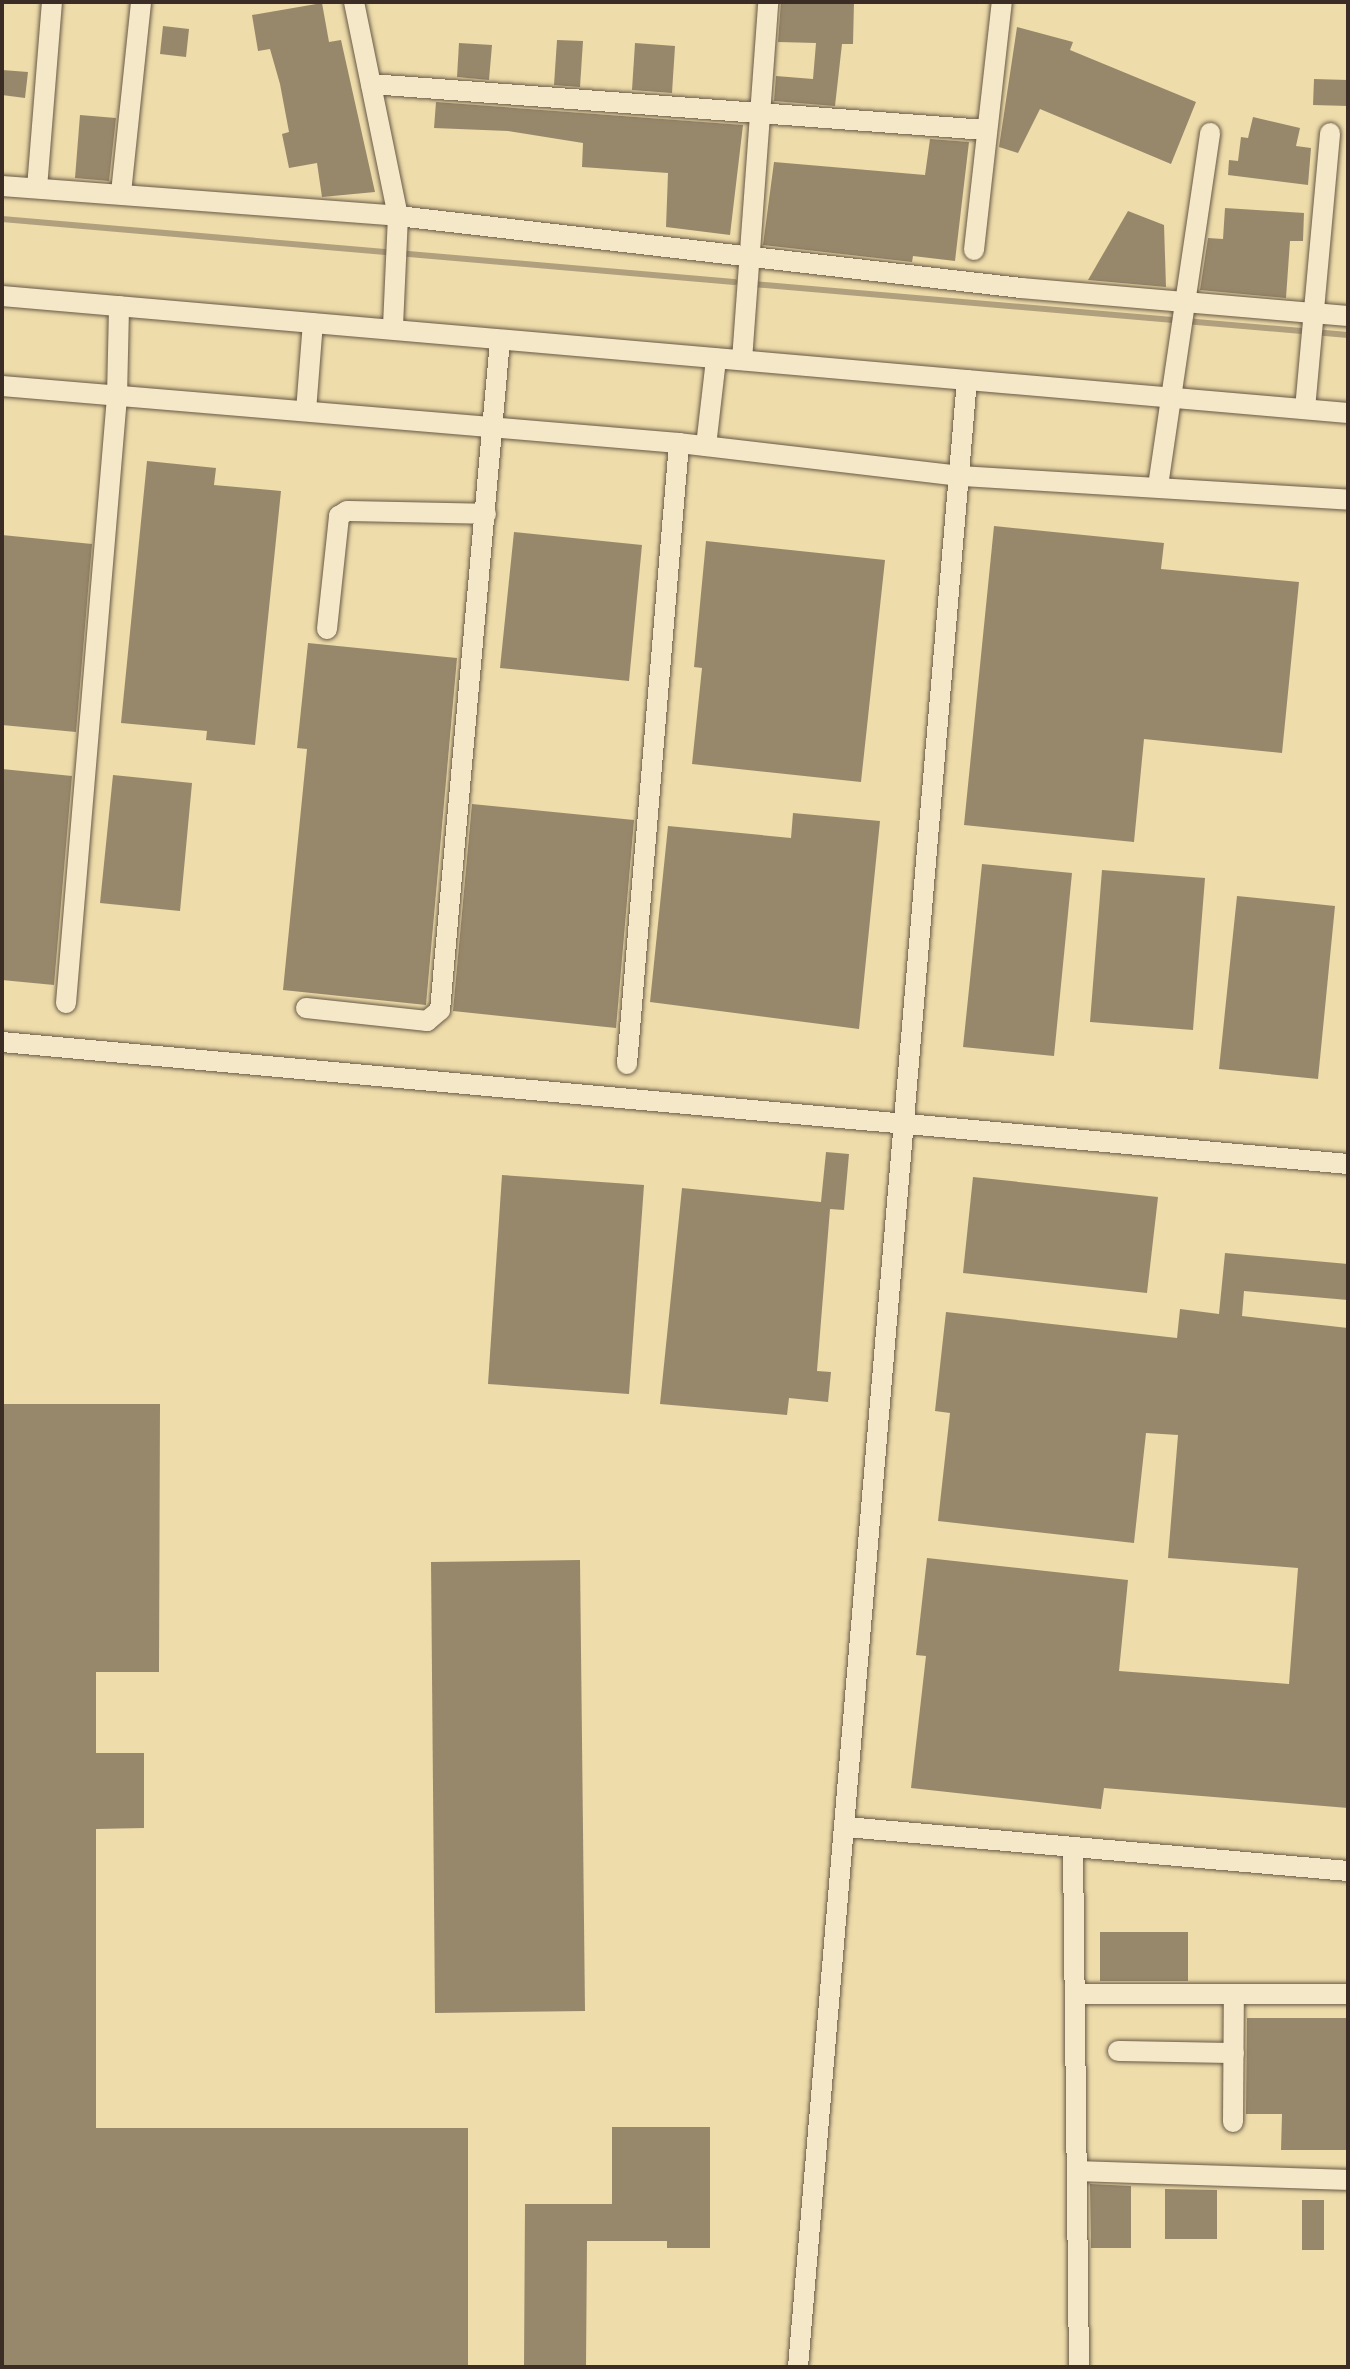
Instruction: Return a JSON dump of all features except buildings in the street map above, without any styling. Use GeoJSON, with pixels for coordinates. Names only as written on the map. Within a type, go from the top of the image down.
{"type":"FeatureCollection","features":[{"type":"Feature","properties":{"kind":"street"},"geometry":{"type":"LineString","coordinates":[[37,188],[52,2]]}},
{"type":"Feature","properties":{"kind":"street"},"geometry":{"type":"LineString","coordinates":[[121,193],[141,2]]}},
{"type":"Feature","properties":{"kind":"street"},"geometry":{"type":"LineString","coordinates":[[354,2],[398,216],[399,249],[393,328]]}},
{"type":"Feature","properties":{"kind":"street"},"geometry":{"type":"LineString","coordinates":[[742,360],[753,254],[759,109],[768,2]]}},
{"type":"Feature","properties":{"kind":"street"},"geometry":{"type":"LineString","coordinates":[[974,250],[1002,2]]}},
{"type":"Feature","properties":{"kind":"street"},"geometry":{"type":"LineString","coordinates":[[371,84],[759,109],[986,130]]}},
{"type":"Feature","properties":{"kind":"street"},"geometry":{"type":"LineString","coordinates":[[1158,486],[1174,398],[1210,133]]}},
{"type":"Feature","properties":{"kind":"street"},"geometry":{"type":"LineString","coordinates":[[1305,409],[1330,133]]}},
{"type":"Feature","properties":{"kind":"street"},"geometry":{"type":"LineString","coordinates":[[2,186],[398,216],[753,254],[1184,315],[1312,326],[1348,316]]}},
{"type":"Feature","properties":{"kind":"street"},"geometry":{"type":"LineString","coordinates":[[2,296],[1348,413]]}},
{"type":"Feature","properties":{"kind":"street"},"geometry":{"type":"LineString","coordinates":[[66,1003],[117,397],[119,306]]}},
{"type":"Feature","properties":{"kind":"street"},"geometry":{"type":"LineString","coordinates":[[306,411],[313,323]]}},
{"type":"Feature","properties":{"kind":"street"},"geometry":{"type":"LineString","coordinates":[[306,1008],[427,1021],[440,1010],[500,340]]}},
{"type":"Feature","properties":{"kind":"street"},"geometry":{"type":"LineString","coordinates":[[706,446],[716,359]]}},
{"type":"Feature","properties":{"kind":"street"},"geometry":{"type":"LineString","coordinates":[[798,2367],[967,380]]}},
{"type":"Feature","properties":{"kind":"street"},"geometry":{"type":"LineString","coordinates":[[2,386],[679,443],[961,476],[1348,500]]}},
{"type":"Feature","properties":{"kind":"street"},"geometry":{"type":"LineString","coordinates":[[627,1064],[679,443]]}},
{"type":"Feature","properties":{"kind":"street"},"geometry":{"type":"LineString","coordinates":[[327,629],[339,516],[347,511],[486,514]]}},
{"type":"Feature","properties":{"kind":"street"},"geometry":{"type":"LineString","coordinates":[[2,1042],[1348,1164]]}},
{"type":"Feature","properties":{"kind":"street"},"geometry":{"type":"LineString","coordinates":[[846,1827],[1348,1871]]}},
{"type":"Feature","properties":{"kind":"street"},"geometry":{"type":"LineString","coordinates":[[1073,1848],[1079,2367]]}},
{"type":"Feature","properties":{"kind":"street"},"geometry":{"type":"LineString","coordinates":[[1076,1994],[1348,1994]]}},
{"type":"Feature","properties":{"kind":"street"},"geometry":{"type":"LineString","coordinates":[[1233,2122],[1234,1994]]}},
{"type":"Feature","properties":{"kind":"street"},"geometry":{"type":"LineString","coordinates":[[1118,2051],[1234,2053]]}},
{"type":"Feature","properties":{"kind":"street"},"geometry":{"type":"LineString","coordinates":[[1078,2171],[1348,2180]]}},
{"type":"Feature","properties":{"kind":"waterway"},"geometry":{"type":"LineString","coordinates":[[2,219],[734,282]]}},
{"type":"Feature","properties":{"kind":"waterway"},"geometry":{"type":"LineString","coordinates":[[753,284],[1348,335]]}}]}
